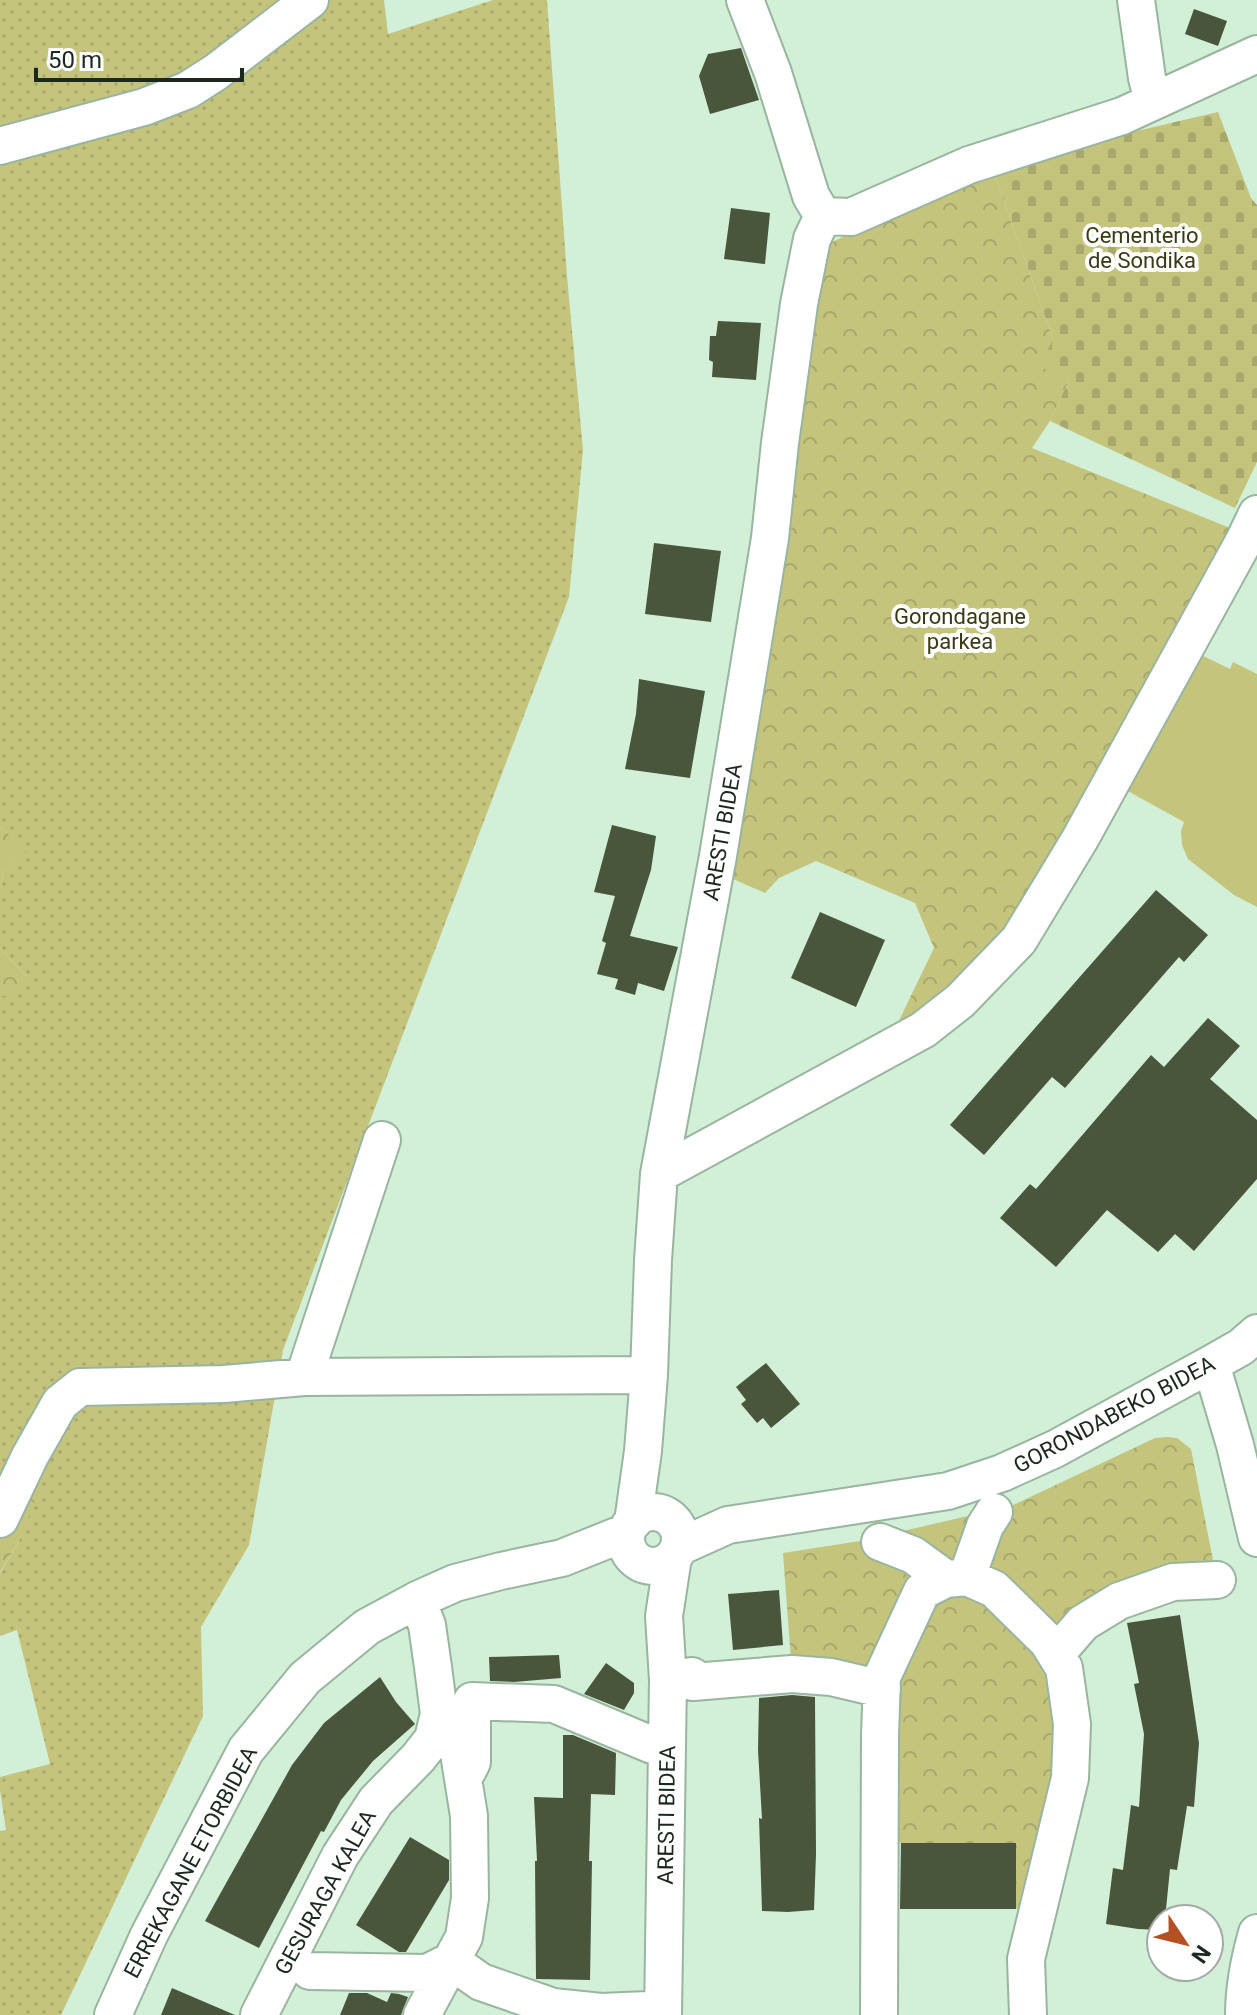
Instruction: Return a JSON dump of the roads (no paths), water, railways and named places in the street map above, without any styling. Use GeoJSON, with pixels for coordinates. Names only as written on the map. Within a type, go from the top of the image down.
{"type":"FeatureCollection","features":[{"type":"Feature","properties":{"kind":"street"},"geometry":{"type":"LineString","coordinates":[[0,146],[144,107],[188,90],[310,0]]}},
{"type":"Feature","properties":{"kind":"street"},"geometry":{"type":"LineString","coordinates":[[745,0],[773,73],[811,196],[823,216],[851,217],[969,165],[1122,116],[1257,54]]}},
{"type":"Feature","properties":{"kind":"street"},"geometry":{"type":"LineString","coordinates":[[1136,0],[1153,101]]}},
{"type":"Feature","properties":{"kind":"street","name":"ARESTI BIDEA"},"geometry":{"type":"LineString","coordinates":[[655,2013],[668,1680],[664,1616],[643,1451],[659,1174],[718,856],[770,538],[799,304],[812,239],[823,216]]}},
{"type":"Feature","properties":{"kind":"street"},"geometry":{"type":"LineString","coordinates":[[659,1174],[923,1030],[960,1001],[1019,940],[1080,839],[1257,514]]}},
{"type":"Feature","properties":{"kind":"street"},"geometry":{"type":"LineString","coordinates":[[304,1377],[382,1140]]}},
{"type":"Feature","properties":{"kind":"street","name":"GORONDABEKO BIDEA"},"geometry":{"type":"LineString","coordinates":[[652,1538],[948,1491],[1002,1473],[1055,1449],[1211,1364],[1241,1347],[1257,1333]]}},
{"type":"Feature","properties":{"kind":"street"},"geometry":{"type":"LineString","coordinates":[[1211,1364],[1235,1445],[1257,1538]]}},
{"type":"Feature","properties":{"kind":"street"},"geometry":{"type":"LineString","coordinates":[[0,1519],[60,1403],[80,1387],[224,1384],[304,1377],[649,1375]]}},
{"type":"Feature","properties":{"kind":"street"},"geometry":{"type":"LineString","coordinates":[[879,2015],[882,1677],[922,1591],[956,1578],[994,1512]]}},
{"type":"Feature","properties":{"kind":"street","name":"ERREKAGANE ETORBIDEA"},"geometry":{"type":"LineString","coordinates":[[113,2015],[149,1935],[246,1750],[305,1678],[367,1627],[455,1583],[652,1538]]}},
{"type":"Feature","properties":{"kind":"street"},"geometry":{"type":"LineString","coordinates":[[880,1542],[956,1578],[994,1589],[1048,1642],[1064,1668],[1072,1724],[1070,1778],[1026,1959],[1028,2015]]}},
{"type":"Feature","properties":{"kind":"street"},"geometry":{"type":"LineString","coordinates":[[1056,1654],[1083,1623],[1119,1601],[1173,1582],[1217,1580]]}},
{"type":"Feature","properties":{"kind":"street","name":"GESURAGA KALEA"},"geometry":{"type":"LineString","coordinates":[[259,2015],[340,1856],[376,1801],[433,1739],[439,1714],[427,1625],[417,1600]]}},
{"type":"Feature","properties":{"kind":"street"},"geometry":{"type":"LineString","coordinates":[[668,1680],[692,1676],[693,1682],[792,1674],[831,1677],[882,1689]]}},
{"type":"Feature","properties":{"kind":"street"},"geometry":{"type":"LineString","coordinates":[[463,1779],[472,1762],[472,1701],[554,1704],[652,1745]]}},
{"type":"Feature","properties":{"kind":"street"},"geometry":{"type":"LineString","coordinates":[[422,2015],[464,1937],[470,1898],[469,1816],[457,1741]]}},
{"type":"Feature","properties":{"kind":"street"},"geometry":{"type":"LineString","coordinates":[[1244,2015],[1244,1992],[1257,1933]]}},
{"type":"Feature","properties":{"kind":"street"},"geometry":{"type":"LineString","coordinates":[[451,1961],[481,1982],[553,2007],[655,2013]]}},
{"type":"Feature","properties":{"kind":"street"},"geometry":{"type":"LineString","coordinates":[[310,1971],[427,1973],[451,1961]]}},
{"type":"Feature","properties":{"kind":"park label","name":"Cementerio de Sondika"},"geometry":{"type":"Point","coordinates":[1142,248]}},
{"type":"Feature","properties":{"kind":"park label","name":"Gorondagane parkea"},"geometry":{"type":"Point","coordinates":[960,628]}}]}
